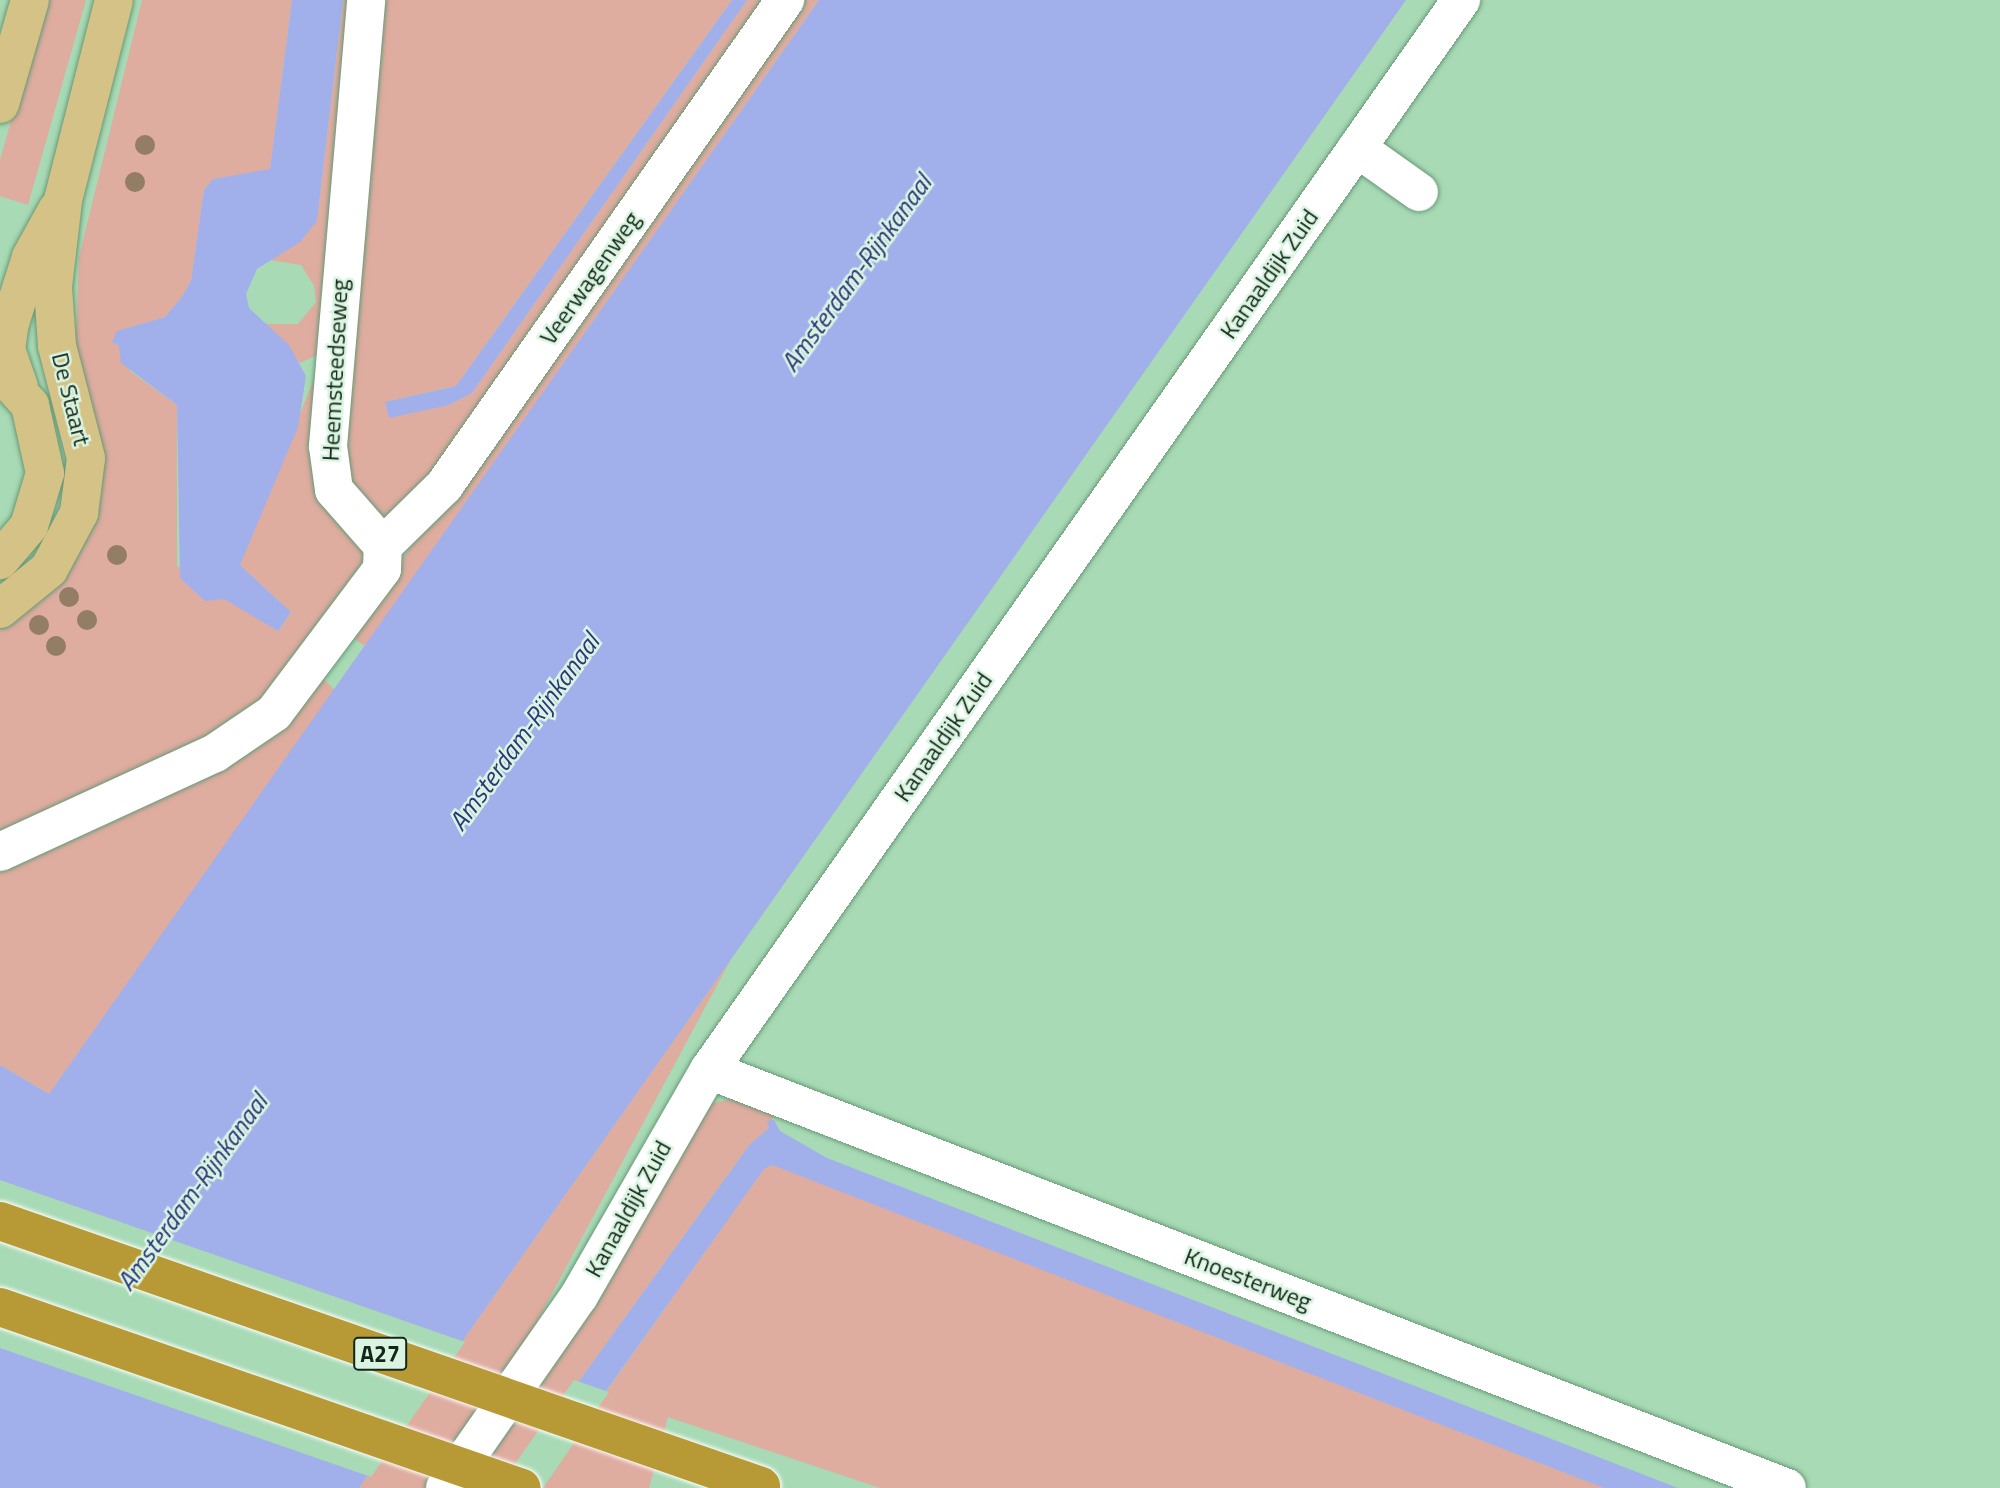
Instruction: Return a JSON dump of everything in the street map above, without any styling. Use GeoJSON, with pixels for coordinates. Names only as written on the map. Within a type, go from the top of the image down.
{"type":"FeatureCollection","features":[{"type":"Feature","properties":{"kind":"highway","name":"A27"},"geometry":{"type":"LineString","coordinates":[[0,1222],[761,1486]]}},
{"type":"Feature","properties":{"kind":"highway"},"geometry":{"type":"LineString","coordinates":[[0,1307],[522,1488]]}},
{"type":"Feature","properties":{"kind":"main road"},"geometry":{"type":"LineString","coordinates":[[0,104],[30,0]]}},
{"type":"Feature","properties":{"kind":"main road","name":"De Staart"},"geometry":{"type":"LineString","coordinates":[[0,609],[49,569],[79,513],[84,485],[81,427],[52,318],[62,200],[114,0]]}},
{"type":"Feature","properties":{"kind":"main road","name":"De Staart"},"geometry":{"type":"LineString","coordinates":[[0,560],[29,526],[45,473],[40,433],[9,380],[6,350],[10,323],[31,257],[62,200]]}},
{"type":"Feature","properties":{"kind":"street","name":"Heemsteedseweg"},"geometry":{"type":"LineString","coordinates":[[366,0],[328,446],[334,490],[383,546]]}},
{"type":"Feature","properties":{"kind":"street","name":"Veerwagenweg"},"geometry":{"type":"LineString","coordinates":[[383,546],[444,486],[785,0]]}},
{"type":"Feature","properties":{"kind":"street","name":"Kanaaldijk Zuid"},"geometry":{"type":"LineString","coordinates":[[445,1488],[579,1296],[709,1070],[1461,0]]}},
{"type":"Feature","properties":{"kind":"street"},"geometry":{"type":"LineString","coordinates":[[1357,148],[1419,192]]}},
{"type":"Feature","properties":{"kind":"street"},"geometry":{"type":"LineString","coordinates":[[0,852],[215,753],[274,713],[382,569],[383,546]]}},
{"type":"Feature","properties":{"kind":"street","name":"Knoesterweg"},"geometry":{"type":"LineString","coordinates":[[709,1070],[1787,1488]]}},
{"type":"Feature","properties":{"kind":"shaded area"},"geometry":{"type":"Polygon","coordinates":[[[45,0],[86,0],[28,205],[0,196],[0,160],[45,0]]]}},
{"type":"Feature","properties":{"kind":"shaded area"},"geometry":{"type":"Polygon","coordinates":[[[142,0],[292,0],[270,170],[213,179],[204,190],[191,281],[181,298],[165,317],[117,331],[130,371],[177,405],[177,566],[278,631],[291,612],[240,565],[325,351],[300,363],[266,324],[298,324],[316,302],[314,286],[301,265],[270,260],[317,221],[343,0],[355,0],[315,469],[370,555],[248,716],[0,835],[0,625],[67,567],[79,257],[142,0]]]}},
{"type":"Feature","properties":{"kind":"shaded area"},"geometry":{"type":"Polygon","coordinates":[[[375,0],[732,0],[456,386],[385,402],[389,417],[449,405],[472,393],[747,0],[770,0],[424,487],[393,516],[375,514],[343,485],[375,0]]]}},
{"type":"Feature","properties":{"kind":"shaded area"},"geometry":{"type":"Polygon","coordinates":[[[798,0],[819,0],[365,646],[348,635],[798,0]]]}},
{"type":"Feature","properties":{"kind":"shaded area"},"geometry":{"type":"Polygon","coordinates":[[[322,678],[335,690],[49,1094],[0,1065],[0,864],[322,678]]]}},
{"type":"Feature","properties":{"kind":"shaded area"},"geometry":{"type":"Polygon","coordinates":[[[731,959],[518,1357],[425,1488],[359,1488],[731,959]]]}},
{"type":"Feature","properties":{"kind":"shaded area"},"geometry":{"type":"Polygon","coordinates":[[[738,1098],[775,1112],[769,1128],[750,1144],[502,1488],[462,1488],[697,1120],[713,1103],[738,1098]]]}},
{"type":"Feature","properties":{"kind":"shaded area"},"geometry":{"type":"Polygon","coordinates":[[[772,1165],[786,1167],[1604,1488],[880,1488],[668,1417],[649,1488],[538,1488],[764,1168],[772,1165]]]}},
{"type":"Feature","properties":{"kind":"water"},"geometry":{"type":"Polygon","coordinates":[[[292,0],[343,0],[317,221],[300,242],[257,269],[246,294],[249,308],[289,345],[306,376],[298,427],[240,565],[291,612],[278,631],[224,599],[205,601],[180,578],[177,405],[121,363],[119,346],[112,342],[117,331],[165,317],[181,298],[191,281],[204,190],[213,179],[270,169],[292,0]]]}},
{"type":"Feature","properties":{"kind":"water"},"geometry":{"type":"Polygon","coordinates":[[[732,0],[747,0],[472,393],[449,405],[389,418],[385,402],[456,386],[732,0]]]}},
{"type":"Feature","properties":{"kind":"water","name":"Amsterdam-Rijnkanaal"},"geometry":{"type":"Polygon","coordinates":[[[819,0],[1406,0],[359,1488],[0,1488],[0,1065],[49,1094],[819,0]]]}},
{"type":"Feature","properties":{"kind":"water"},"geometry":{"type":"Polygon","coordinates":[[[774,1120],[780,1131],[827,1158],[1678,1488],[1604,1488],[772,1165],[764,1169],[604,1394],[502,1488],[750,1144],[769,1128],[767,1121],[774,1120]]]}},
{"type":"Feature","properties":{"kind":"pier"},"geometry":{"type":"Polygon","coordinates":[[[0,1180],[465,1342],[371,1477],[0,1348],[0,1180]]]}},
{"type":"Feature","properties":{"kind":"pier"},"geometry":{"type":"Polygon","coordinates":[[[574,1380],[609,1392],[543,1488],[498,1488],[574,1380]]]}}]}
